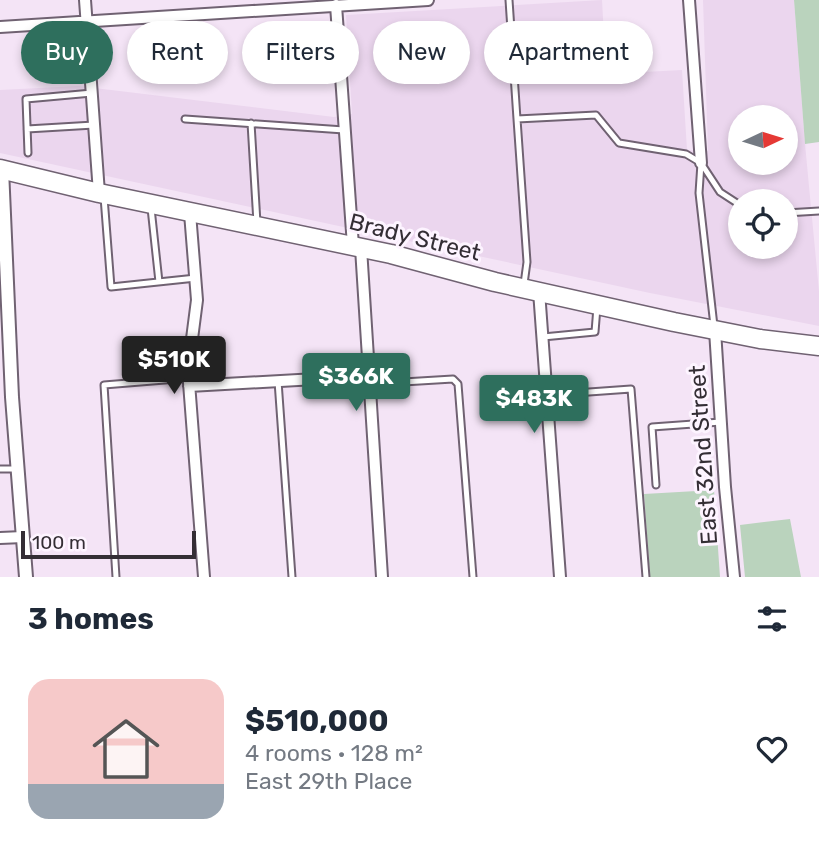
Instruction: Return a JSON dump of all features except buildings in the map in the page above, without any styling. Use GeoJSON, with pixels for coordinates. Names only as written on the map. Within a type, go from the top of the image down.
{"type":"FeatureCollection","features":[{"type":"Feature","properties":{"kind":"highway","name":"Brady Street"},"geometry":{"type":"LineString","coordinates":[[1,169],[190,213],[357,247],[715,330],[819,346]]}},
{"type":"Feature","properties":{"kind":"street"},"geometry":{"type":"LineString","coordinates":[[85,0],[87,21],[280,4],[336,5],[428,0]]}},
{"type":"Feature","properties":{"kind":"street"},"geometry":{"type":"LineString","coordinates":[[689,0],[701,163]]}},
{"type":"Feature","properties":{"kind":"street"},"geometry":{"type":"LineString","coordinates":[[336,5],[344,130],[369,380],[382,577]]}},
{"type":"Feature","properties":{"kind":"street"},"geometry":{"type":"LineString","coordinates":[[0,27],[21,26]]}},
{"type":"Feature","properties":{"kind":"street"},"geometry":{"type":"LineString","coordinates":[[91,84],[102,193]]}},
{"type":"Feature","properties":{"kind":"street"},"geometry":{"type":"LineString","coordinates":[[1,169],[6,397],[17,468],[26,577]]}},
{"type":"Feature","properties":{"kind":"street"},"geometry":{"type":"LineString","coordinates":[[190,213],[197,300],[188,370],[204,577]]}},
{"type":"Feature","properties":{"kind":"street"},"geometry":{"type":"LineString","coordinates":[[531,289],[542,337],[560,577]]}},
{"type":"Feature","properties":{"kind":"street","name":"East 32nd Street"},"geometry":{"type":"LineString","coordinates":[[715,330],[725,488],[734,577]]}},
{"type":"Feature","properties":{"kind":"street"},"geometry":{"type":"LineString","coordinates":[[189,382],[369,380]]}},
{"type":"Feature","properties":{"kind":"street"},"geometry":{"type":"LineString","coordinates":[[0,538],[23,537]]}},
{"type":"Feature","properties":{"kind":"lane"},"geometry":{"type":"LineString","coordinates":[[509,0],[531,289]]}},
{"type":"Feature","properties":{"kind":"lane"},"geometry":{"type":"LineString","coordinates":[[28,153],[26,99],[92,93]]}},
{"type":"Feature","properties":{"kind":"lane"},"geometry":{"type":"LineString","coordinates":[[517,119],[596,115],[620,143],[686,154],[701,163],[720,192],[728,197]]}},
{"type":"Feature","properties":{"kind":"lane"},"geometry":{"type":"LineString","coordinates":[[185,119],[344,130]]}},
{"type":"Feature","properties":{"kind":"lane"},"geometry":{"type":"LineString","coordinates":[[251,123],[257,226]]}},
{"type":"Feature","properties":{"kind":"lane"},"geometry":{"type":"LineString","coordinates":[[27,129],[94,125]]}},
{"type":"Feature","properties":{"kind":"lane"},"geometry":{"type":"LineString","coordinates":[[701,163],[699,192],[715,330]]}},
{"type":"Feature","properties":{"kind":"lane"},"geometry":{"type":"LineString","coordinates":[[102,193],[111,287],[195,278]]}},
{"type":"Feature","properties":{"kind":"lane"},"geometry":{"type":"LineString","coordinates":[[151,204],[159,282]]}},
{"type":"Feature","properties":{"kind":"lane"},"geometry":{"type":"LineString","coordinates":[[798,212],[819,211]]}},
{"type":"Feature","properties":{"kind":"lane"},"geometry":{"type":"LineString","coordinates":[[542,337],[595,332],[597,304]]}},
{"type":"Feature","properties":{"kind":"lane"},"geometry":{"type":"LineString","coordinates":[[369,380],[453,379],[458,384],[473,577]]}},
{"type":"Feature","properties":{"kind":"lane"},"geometry":{"type":"LineString","coordinates":[[278,381],[292,577]]}},
{"type":"Feature","properties":{"kind":"lane"},"geometry":{"type":"LineString","coordinates":[[116,577],[104,385],[189,382]]}},
{"type":"Feature","properties":{"kind":"lane"},"geometry":{"type":"LineString","coordinates":[[547,394],[631,389],[646,577]]}},
{"type":"Feature","properties":{"kind":"lane"},"geometry":{"type":"LineString","coordinates":[[656,485],[652,427],[721,422]]}},
{"type":"Feature","properties":{"kind":"lane"},"geometry":{"type":"LineString","coordinates":[[0,470],[17,468]]}},
{"type":"Feature","properties":{"kind":"shaded area"},"geometry":{"type":"Polygon","coordinates":[[[602,0],[603,21],[484,21],[484,84],[653,84],[653,72],[682,70],[687,150],[708,151],[703,0],[794,0],[819,291],[819,326],[650,293],[0,153],[0,90],[78,86],[334,117],[352,114],[350,84],[359,84],[359,21],[346,21],[346,15],[602,0]]]}},
{"type":"Feature","properties":{"kind":"green space"},"geometry":{"type":"Polygon","coordinates":[[[794,0],[819,0],[819,142],[805,144],[794,0]]]}},
{"type":"Feature","properties":{"kind":"green space"},"geometry":{"type":"Polygon","coordinates":[[[714,490],[720,577],[650,577],[644,494],[714,490]]]}},
{"type":"Feature","properties":{"kind":"green space"},"geometry":{"type":"Polygon","coordinates":[[[790,519],[801,577],[745,577],[740,525],[790,519]]]}}]}
